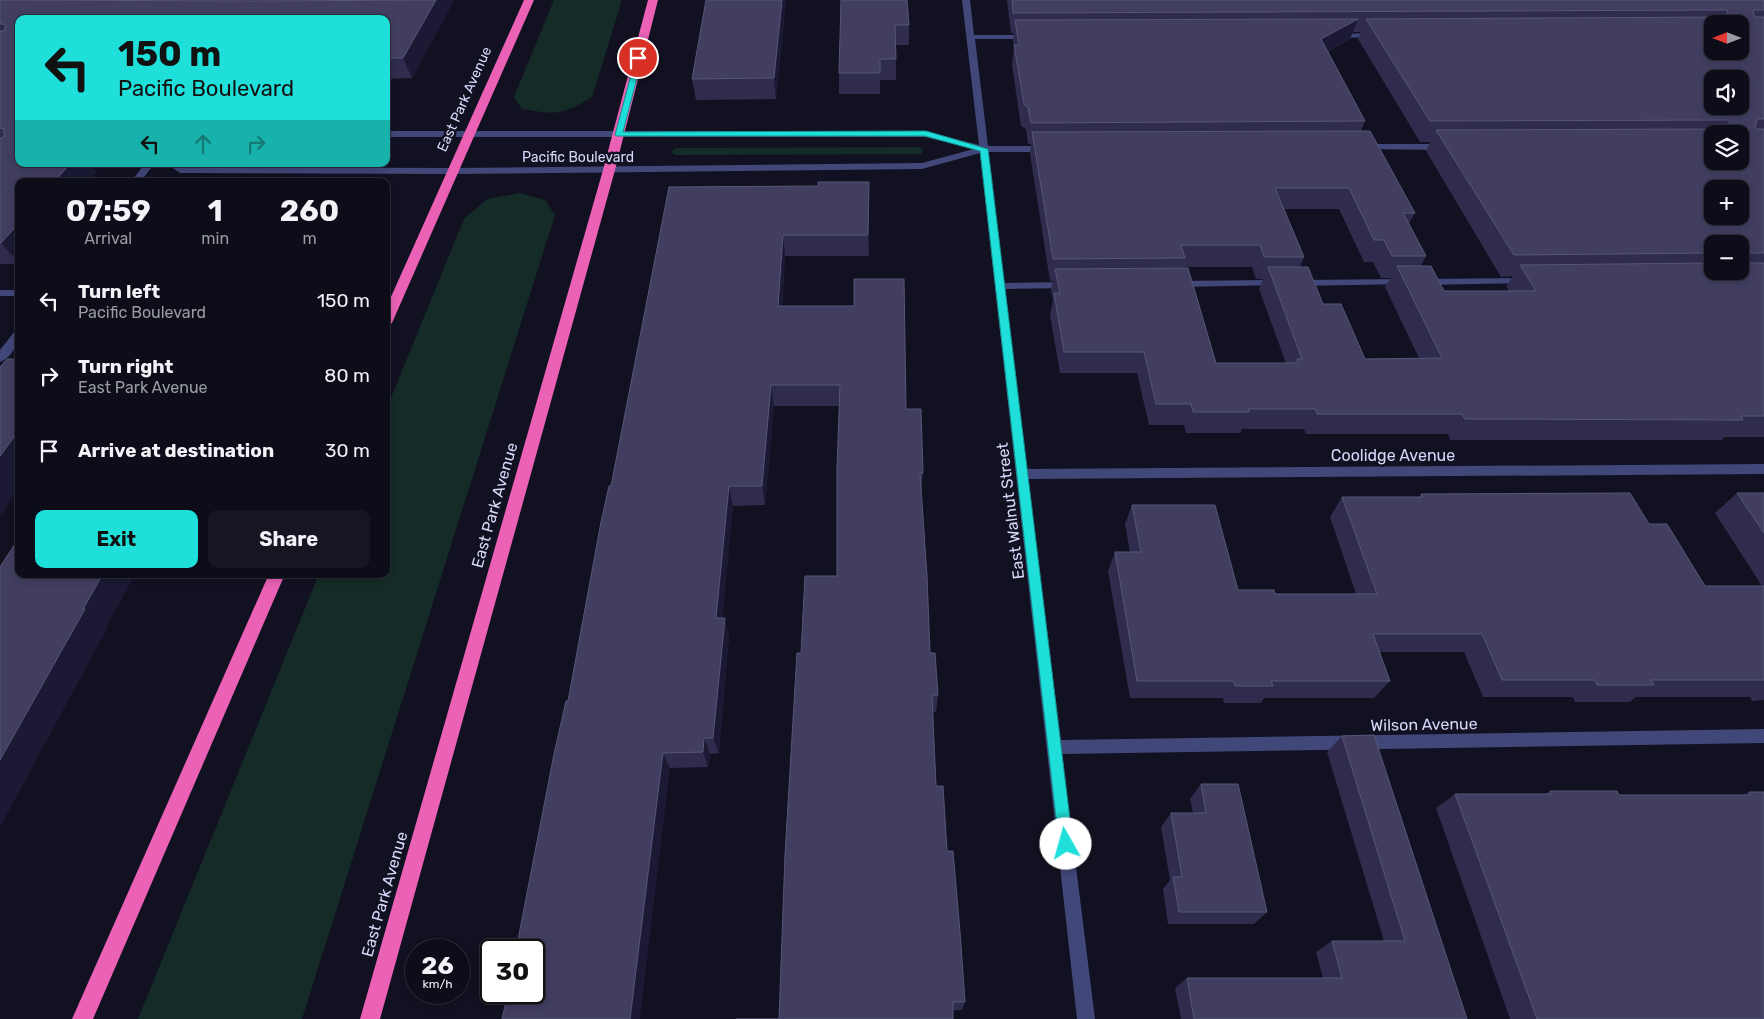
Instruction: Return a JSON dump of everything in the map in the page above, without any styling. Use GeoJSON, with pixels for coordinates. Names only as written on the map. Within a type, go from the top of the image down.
{"type":"FeatureCollection","features":[{"type":"Feature","properties":{"kind":"highway","name":"East Park Avenue"},"geometry":{"type":"LineString","coordinates":[[390,314],[529,0]]}},
{"type":"Feature","properties":{"kind":"highway","name":"East Park Avenue"},"geometry":{"type":"LineString","coordinates":[[370,1019],[619,135],[653,0]]}},
{"type":"Feature","properties":{"kind":"highway"},"geometry":{"type":"LineString","coordinates":[[82,1019],[275,578]]}},
{"type":"Feature","properties":{"kind":"street","name":"East Walnut Street"},"geometry":{"type":"LineString","coordinates":[[966,0],[1086,1019]]}},
{"type":"Feature","properties":{"kind":"street"},"geometry":{"type":"LineString","coordinates":[[1326,36],[1386,36]]}},
{"type":"Feature","properties":{"kind":"street"},"geometry":{"type":"LineString","coordinates":[[970,37],[1039,37]]}},
{"type":"Feature","properties":{"kind":"street","name":"Pacific Boulevard"},"geometry":{"type":"LineString","coordinates":[[390,134],[926,134],[984,149],[1054,149]]}},
{"type":"Feature","properties":{"kind":"street"},"geometry":{"type":"LineString","coordinates":[[1353,147],[1453,147]]}},
{"type":"Feature","properties":{"kind":"street","name":"Pacific Boulevard"},"geometry":{"type":"LineString","coordinates":[[176,167],[180,170],[453,171],[922,166],[984,149]]}},
{"type":"Feature","properties":{"kind":"street"},"geometry":{"type":"LineString","coordinates":[[138,178],[147,167]]}},
{"type":"Feature","properties":{"kind":"street"},"geometry":{"type":"LineString","coordinates":[[1168,284],[1536,281]]}},
{"type":"Feature","properties":{"kind":"street"},"geometry":{"type":"LineString","coordinates":[[1000,286],[1079,285]]}},
{"type":"Feature","properties":{"kind":"street"},"geometry":{"type":"LineString","coordinates":[[0,293],[15,293]]}},
{"type":"Feature","properties":{"kind":"street"},"geometry":{"type":"LineString","coordinates":[[0,358],[15,339]]}},
{"type":"Feature","properties":{"kind":"street","name":"Coolidge Avenue"},"geometry":{"type":"LineString","coordinates":[[1022,474],[1764,469]]}},
{"type":"Feature","properties":{"kind":"street","name":"Wilson Avenue"},"geometry":{"type":"LineString","coordinates":[[1054,748],[1764,736]]}},
{"type":"Feature","properties":{"kind":"green space"},"geometry":{"type":"Polygon","coordinates":[[[554,0],[622,0],[592,97],[558,112],[551,113],[522,109],[514,97],[554,0]]]}},
{"type":"Feature","properties":{"kind":"green space"},"geometry":{"type":"Polygon","coordinates":[[[920,147],[923,150],[921,154],[675,155],[671,152],[676,148],[920,147]]]}},
{"type":"Feature","properties":{"kind":"green space"},"geometry":{"type":"Polygon","coordinates":[[[520,193],[545,200],[555,215],[302,1019],[138,1019],[317,578],[390,578],[390,400],[464,219],[487,199],[520,193]]]}},
{"type":"Feature","properties":{"kind":"building"},"geometry":{"type":"Polygon","coordinates":[[[0,0],[436,0],[403,58],[390,58],[390,15],[15,15],[15,167],[67,167],[58,178],[15,178],[15,227],[1,243],[0,138],[4,136],[4,129],[0,128],[0,31],[4,31],[6,26],[0,24],[0,0]]]}},
{"type":"Feature","properties":{"kind":"building"},"geometry":{"type":"Polygon","coordinates":[[[706,0],[782,0],[774,78],[692,79],[706,0]]]}},
{"type":"Feature","properties":{"kind":"building"},"geometry":{"type":"Polygon","coordinates":[[[841,0],[907,0],[909,25],[895,25],[896,59],[880,59],[880,73],[839,73],[841,0]]]}},
{"type":"Feature","properties":{"kind":"building"},"geometry":{"type":"Polygon","coordinates":[[[1012,0],[1764,0],[1764,10],[1754,10],[1753,12],[1755,17],[1764,17],[1764,119],[1757,119],[1755,127],[1757,129],[1764,129],[1764,253],[1749,253],[1749,235],[1704,235],[1704,253],[1514,255],[1436,130],[1704,129],[1704,170],[1749,170],[1749,125],[1730,125],[1729,120],[1430,121],[1366,19],[1704,17],[1704,60],[1749,60],[1749,15],[1727,15],[1728,12],[1726,10],[1013,13],[1012,0]]]}},
{"type":"Feature","properties":{"kind":"building"},"geometry":{"type":"Polygon","coordinates":[[[1358,19],[1321,39],[1365,121],[1031,123],[1028,108],[1024,104],[1014,45],[1019,45],[1015,20],[1358,19]]]}},
{"type":"Feature","properties":{"kind":"building"},"geometry":{"type":"Polygon","coordinates":[[[1370,131],[1415,213],[1403,213],[1426,256],[1392,256],[1384,240],[1374,240],[1349,188],[1275,188],[1304,257],[1264,257],[1260,245],[1181,245],[1185,258],[1053,259],[1032,132],[1370,131]]]}},
{"type":"Feature","properties":{"kind":"building"},"geometry":{"type":"Polygon","coordinates":[[[818,182],[869,182],[868,235],[783,235],[778,306],[854,306],[854,279],[904,279],[906,409],[921,409],[923,473],[920,473],[930,653],[935,653],[938,695],[932,695],[936,786],[943,786],[947,851],[953,851],[965,1002],[953,1002],[953,1019],[779,1019],[785,855],[797,653],[801,653],[805,576],[837,576],[837,468],[840,385],[771,385],[762,486],[729,486],[716,618],[725,618],[713,738],[704,738],[703,752],[663,753],[630,1019],[502,1019],[505,1004],[545,1004],[545,939],[518,939],[554,754],[566,701],[568,701],[601,522],[609,486],[611,486],[669,187],[818,186],[818,182]]]}},
{"type":"Feature","properties":{"kind":"building"},"geometry":{"type":"Polygon","coordinates":[[[1704,263],[1704,280],[1749,280],[1749,263],[1764,263],[1764,416],[1741,416],[1743,420],[1465,419],[1462,414],[1317,414],[1315,409],[1248,409],[1249,412],[1193,412],[1191,404],[1156,404],[1144,352],[1064,352],[1054,293],[1060,293],[1055,269],[1188,268],[1216,363],[1298,363],[1297,359],[1302,359],[1268,267],[1308,267],[1323,304],[1341,304],[1365,359],[1442,358],[1397,266],[1431,266],[1444,291],[1536,291],[1520,265],[1704,263]]]}},
{"type":"Feature","properties":{"kind":"building"},"geometry":{"type":"Polygon","coordinates":[[[15,358],[15,435],[0,456],[0,367],[7,359],[15,358]]]}},
{"type":"Feature","properties":{"kind":"building"},"geometry":{"type":"Polygon","coordinates":[[[1630,493],[1649,524],[1667,524],[1705,586],[1764,586],[1764,680],[1651,680],[1654,685],[1597,685],[1595,680],[1502,680],[1482,634],[1373,634],[1390,681],[1271,681],[1273,686],[1235,686],[1233,681],[1137,681],[1115,552],[1141,552],[1132,505],[1215,505],[1238,590],[1274,590],[1275,594],[1377,594],[1342,497],[1422,497],[1421,494],[1630,493]]]}},
{"type":"Feature","properties":{"kind":"building"},"geometry":{"type":"Polygon","coordinates":[[[1737,493],[1764,493],[1764,533],[1737,493]]]}},
{"type":"Feature","properties":{"kind":"building"},"geometry":{"type":"Polygon","coordinates":[[[15,544],[15,578],[101,578],[0,760],[0,567],[15,544]]]}},
{"type":"Feature","properties":{"kind":"building"},"geometry":{"type":"Polygon","coordinates":[[[1374,735],[1467,1019],[1194,1019],[1187,978],[1342,978],[1332,941],[1405,941],[1342,736],[1374,735]]]}},
{"type":"Feature","properties":{"kind":"building"},"geometry":{"type":"Polygon","coordinates":[[[1201,784],[1238,784],[1267,912],[1179,912],[1173,877],[1182,877],[1171,813],[1206,813],[1201,784]]]}},
{"type":"Feature","properties":{"kind":"building"},"geometry":{"type":"Polygon","coordinates":[[[1550,791],[1617,791],[1619,795],[1751,795],[1749,792],[1764,792],[1764,1019],[1537,1019],[1455,794],[1552,794],[1550,791]]]}},
{"type":"Feature","properties":{"kind":"route"},"geometry":{"type":"LineString","coordinates":[[638,58],[619,135],[926,134],[984,149],[1066,844]]}}]}
